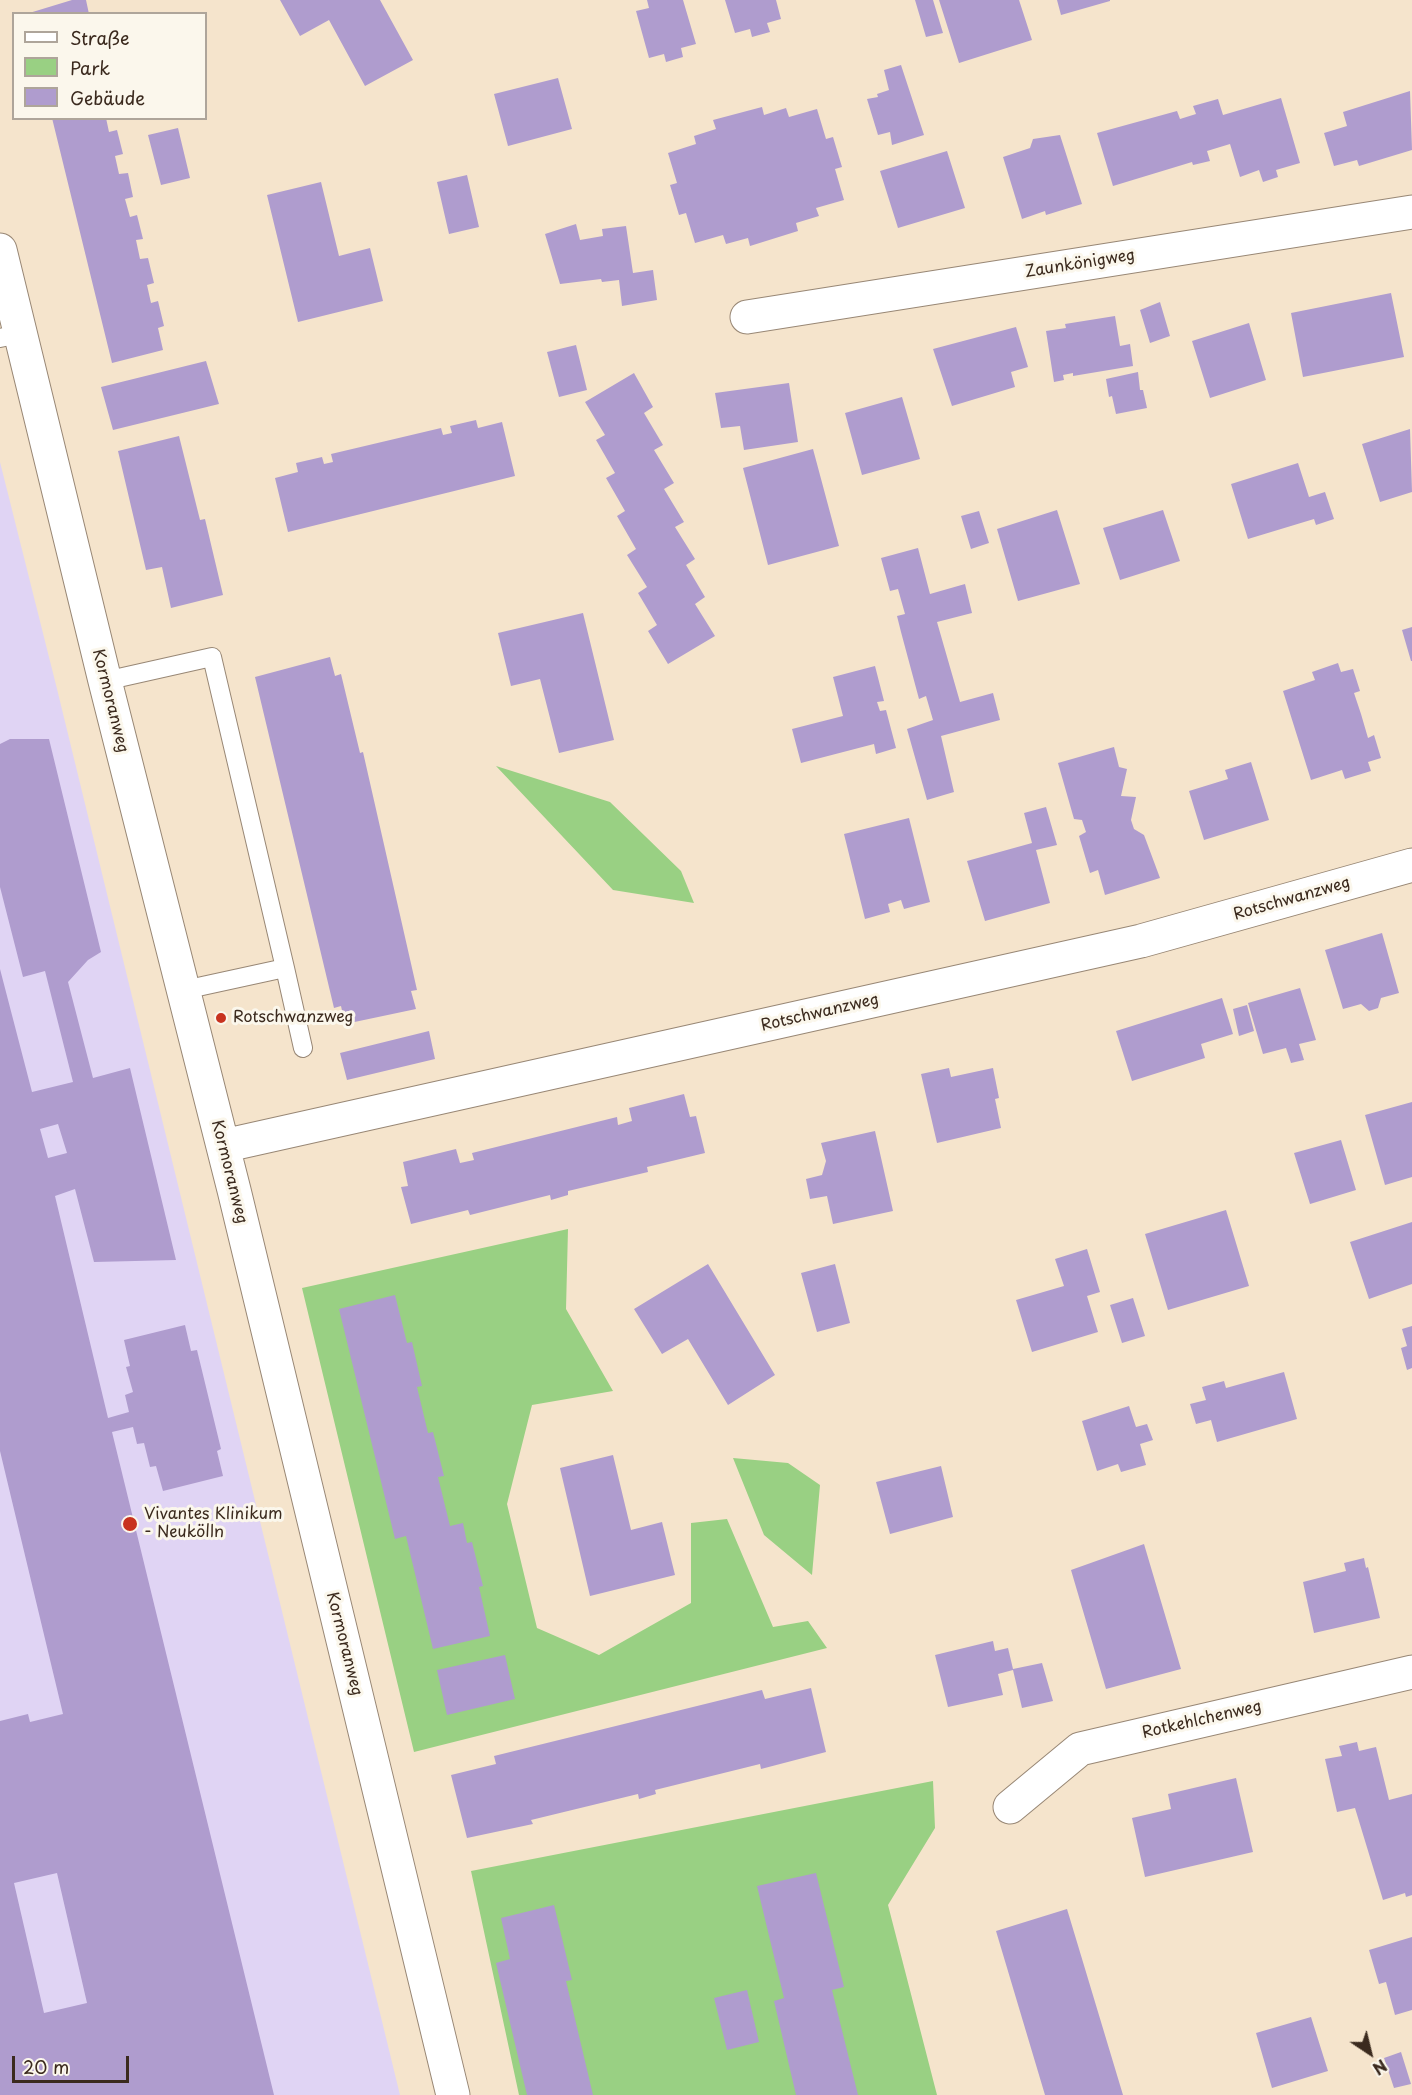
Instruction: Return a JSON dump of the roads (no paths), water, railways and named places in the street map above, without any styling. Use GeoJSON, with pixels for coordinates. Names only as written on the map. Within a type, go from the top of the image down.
{"type":"FeatureCollection","features":[{"type":"Feature","properties":{"kind":"street","name":"Zaunkönigweg"},"geometry":{"type":"LineString","coordinates":[[747,317],[1412,212]]}},
{"type":"Feature","properties":{"kind":"street","name":"Kormoranweg"},"geometry":{"type":"LineString","coordinates":[[0,250],[10,336],[105,681],[184,990],[453,2095]]}},
{"type":"Feature","properties":{"kind":"street","name":"Rotschwanzweg"},"geometry":{"type":"LineString","coordinates":[[223,1146],[1141,941],[1412,865]]}},
{"type":"Feature","properties":{"kind":"street","name":"Rotkehlchenweg"},"geometry":{"type":"LineString","coordinates":[[1010,1807],[1080,1749],[1412,1672]]}},
{"type":"Feature","properties":{"kind":"lane"},"geometry":{"type":"LineString","coordinates":[[105,681],[212,657],[303,1048]]}},
{"type":"Feature","properties":{"kind":"lane"},"geometry":{"type":"LineString","coordinates":[[184,990],[285,968]]}},
{"type":"Feature","properties":{"kind":"place","name":"Rotschwanzweg"},"geometry":{"type":"Point","coordinates":[221,1018]}},
{"type":"Feature","properties":{"kind":"place","name":"Vivantes Klinikum - Neukölln"},"geometry":{"type":"Point","coordinates":[130,1524]}}]}
